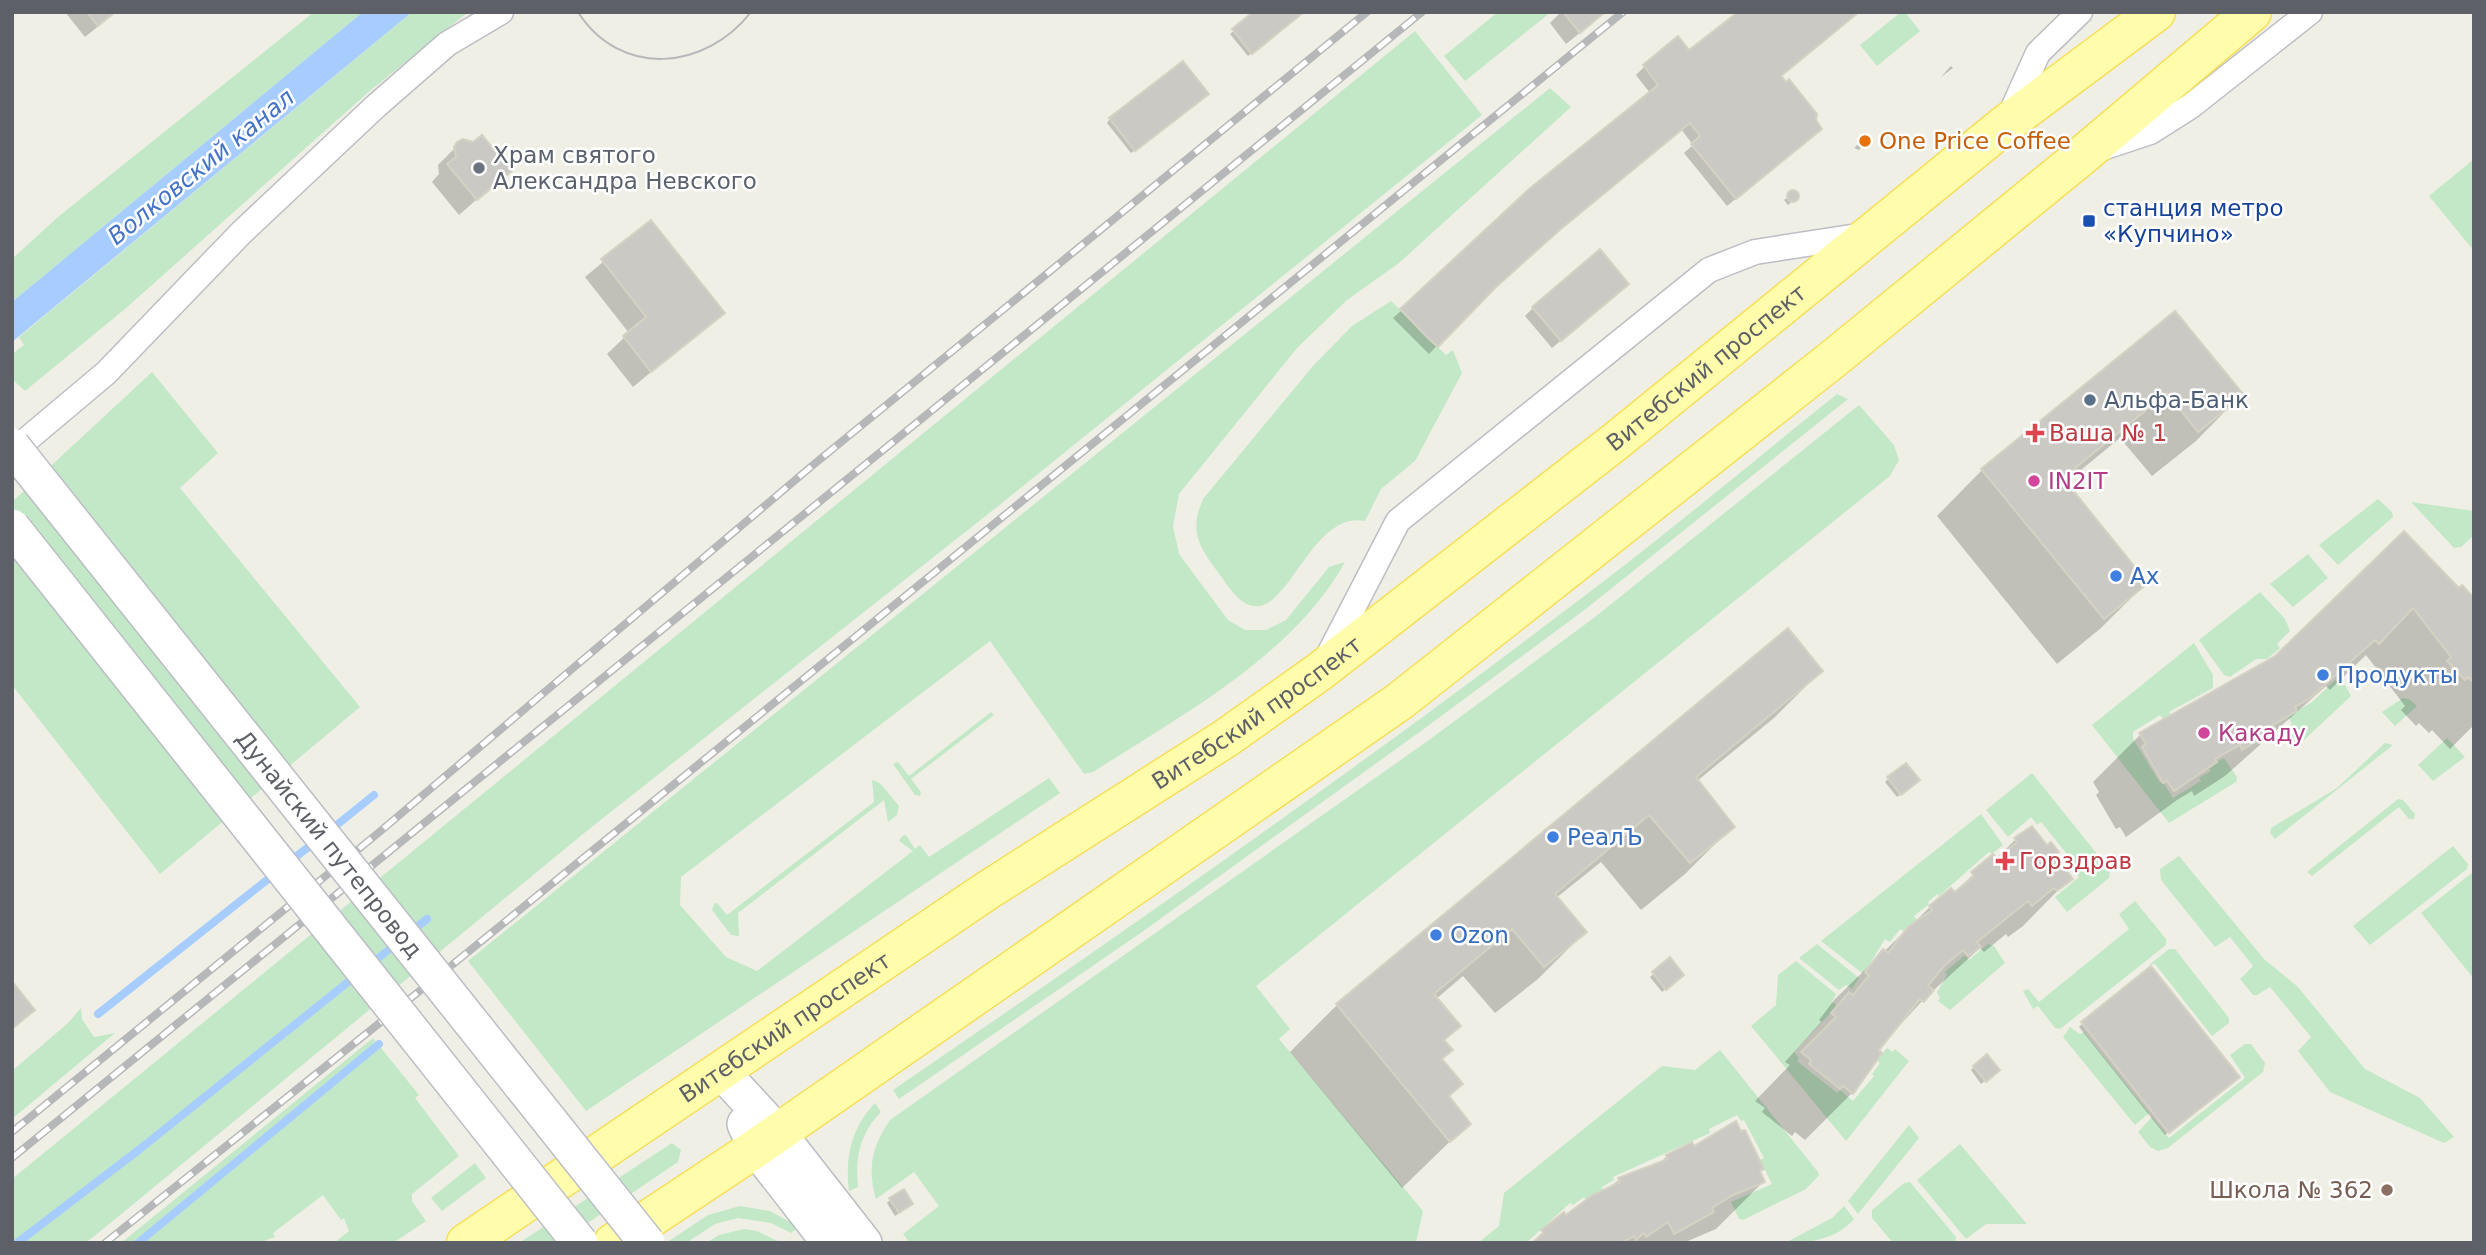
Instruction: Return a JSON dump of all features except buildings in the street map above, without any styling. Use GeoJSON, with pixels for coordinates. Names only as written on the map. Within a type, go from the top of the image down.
{"type":"FeatureCollection","features":[{"type":"Feature","properties":{"kind":"main road","name":"Витебский проспект"},"geometry":{"type":"LineString","coordinates":[[466,1243],[988,890],[1226,738],[1319,672],[1616,441],[2006,124],[2156,12]]}},
{"type":"Feature","properties":{"kind":"main road"},"geometry":{"type":"LineString","coordinates":[[613,1243],[767,1140],[1400,701],[1833,359],[2084,154],[2252,12]]}},
{"type":"Feature","properties":{"kind":"main road","name":"Дунайский путепровод"},"geometry":{"type":"LineString","coordinates":[[12,446],[317,833],[648,1243]]}},
{"type":"Feature","properties":{"kind":"main road"},"geometry":{"type":"LineString","coordinates":[[12,527],[580,1243]]}},
{"type":"Feature","properties":{"kind":"main road"},"geometry":{"type":"LineString","coordinates":[[720,1070],[767,1140],[830,1243]]}},
{"type":"Feature","properties":{"kind":"main road"},"geometry":{"type":"LineString","coordinates":[[767,1140],[864,1243]]}},
{"type":"Feature","properties":{"kind":"street"},"geometry":{"type":"LineString","coordinates":[[12,452],[106,373],[241,233],[376,106],[447,44],[501,12]]}},
{"type":"Feature","properties":{"kind":"street","name":"Витебский проспект"},"geometry":{"type":"LineString","coordinates":[[2006,124],[2038,53],[2080,12]]}},
{"type":"Feature","properties":{"kind":"street"},"geometry":{"type":"LineString","coordinates":[[2084,154],[2150,132],[2191,106],[2311,12]]}},
{"type":"Feature","properties":{"kind":"street"},"geometry":{"type":"LineString","coordinates":[[1319,672],[1398,521],[1709,270],[1755,252],[1868,234]]}},
{"type":"Feature","properties":{"kind":"green space"},"geometry":{"type":"Polygon","coordinates":[[[314,12],[363,12],[12,302],[12,259],[58,217],[314,12]]]}},
{"type":"Feature","properties":{"kind":"green space"},"geometry":{"type":"Polygon","coordinates":[[[412,12],[468,12],[372,89],[125,309],[25,391],[12,379],[12,354],[24,345],[19,337],[412,12]]]}},
{"type":"Feature","properties":{"kind":"green space"},"geometry":{"type":"Polygon","coordinates":[[[1498,12],[1551,12],[1465,81],[1444,56],[1498,12]]]}},
{"type":"Feature","properties":{"kind":"green space"},"geometry":{"type":"Polygon","coordinates":[[[1901,12],[1905,12],[1920,31],[1877,66],[1860,45],[1901,12]]]}},
{"type":"Feature","properties":{"kind":"green space"},"geometry":{"type":"Polygon","coordinates":[[[1415,31],[1482,115],[1002,503],[583,834],[97,1234],[85,1243],[12,1243],[12,1179],[1415,31]]]}},
{"type":"Feature","properties":{"kind":"green space"},"geometry":{"type":"Polygon","coordinates":[[[1550,88],[1571,107],[1399,263],[1347,300],[1297,348],[1179,494],[1173,526],[1179,554],[1228,620],[1245,630],[1266,630],[1286,620],[1329,567],[1345,562],[1323,595],[1296,626],[1266,655],[1198,705],[1093,772],[1084,774],[990,641],[681,877],[680,905],[726,957],[757,971],[913,851],[899,841],[902,836],[906,835],[915,849],[920,845],[929,857],[1049,778],[1060,793],[586,1111],[468,961],[1550,88]]]}},
{"type":"Feature","properties":{"kind":"green space"},"geometry":{"type":"Polygon","coordinates":[[[2474,159],[2474,251],[2429,196],[2474,159]]]}},
{"type":"Feature","properties":{"kind":"green space"},"geometry":{"type":"Polygon","coordinates":[[[1391,301],[1446,355],[1453,350],[1462,373],[1415,461],[1381,489],[1365,521],[1343,523],[1324,537],[1277,596],[1261,606],[1244,603],[1225,582],[1201,546],[1196,522],[1203,499],[1313,366],[1352,326],[1391,301]]]}},
{"type":"Feature","properties":{"kind":"green space"},"geometry":{"type":"Polygon","coordinates":[[[152,372],[218,453],[180,488],[360,707],[160,874],[12,685],[12,502],[152,372]]]}},
{"type":"Feature","properties":{"kind":"green space"},"geometry":{"type":"Polygon","coordinates":[[[1837,394],[1848,399],[1587,608],[1142,932],[899,1099],[893,1090],[1153,910],[1410,726],[1612,575],[1837,394]]]}},
{"type":"Feature","properties":{"kind":"green space"},"geometry":{"type":"Polygon","coordinates":[[[1859,405],[1894,445],[1899,460],[1890,476],[1256,986],[1290,1029],[1279,1039],[1423,1211],[1416,1243],[910,1243],[903,1234],[939,1206],[914,1172],[876,1199],[872,1177],[873,1158],[879,1139],[890,1120],[1429,740],[1595,617],[1859,405]]]}},
{"type":"Feature","properties":{"kind":"green space"},"geometry":{"type":"Polygon","coordinates":[[[2378,499],[2392,512],[2393,517],[2338,565],[2319,545],[2378,499]]]}},
{"type":"Feature","properties":{"kind":"green space"},"geometry":{"type":"Polygon","coordinates":[[[2411,502],[2474,511],[2474,535],[2461,547],[2454,548],[2411,502]]]}},
{"type":"Feature","properties":{"kind":"green space"},"geometry":{"type":"Polygon","coordinates":[[[2308,554],[2328,578],[2293,607],[2270,584],[2308,554]]]}},
{"type":"Feature","properties":{"kind":"green space"},"geometry":{"type":"Polygon","coordinates":[[[2260,592],[2285,619],[2290,631],[2277,644],[2280,648],[2267,659],[2256,659],[2230,677],[2224,675],[2199,640],[2260,592]]]}},
{"type":"Feature","properties":{"kind":"green space"},"geometry":{"type":"Polygon","coordinates":[[[2194,643],[2213,675],[2213,688],[2169,712],[2171,714],[2163,719],[2160,715],[2133,732],[2133,739],[2160,783],[2163,782],[2173,798],[2201,781],[2199,778],[2211,771],[2208,767],[2224,758],[2237,777],[2236,782],[2169,823],[2092,725],[2194,643]]]}},
{"type":"Feature","properties":{"kind":"green space"},"geometry":{"type":"Polygon","coordinates":[[[2335,680],[2345,685],[2351,696],[2304,740],[2292,742],[2287,727],[2292,724],[2288,716],[2312,702],[2335,680]]]}},
{"type":"Feature","properties":{"kind":"green space"},"geometry":{"type":"Polygon","coordinates":[[[2403,698],[2409,699],[2417,706],[2395,726],[2382,712],[2403,698]]]}},
{"type":"Feature","properties":{"kind":"green space"},"geometry":{"type":"Polygon","coordinates":[[[991,712],[994,715],[911,779],[921,792],[920,796],[915,795],[893,764],[898,762],[909,776],[991,712]]]}},
{"type":"Feature","properties":{"kind":"green space"},"geometry":{"type":"Polygon","coordinates":[[[2447,738],[2465,757],[2433,781],[2418,765],[2447,738]]]}},
{"type":"Feature","properties":{"kind":"green space"},"geometry":{"type":"Polygon","coordinates":[[[2385,743],[2393,745],[2275,839],[2270,833],[2271,828],[2337,788],[2385,743]]]}},
{"type":"Feature","properties":{"kind":"green space"},"geometry":{"type":"Polygon","coordinates":[[[2032,773],[2110,870],[2109,878],[2067,912],[2055,897],[2079,877],[2068,862],[2071,859],[2041,822],[2037,825],[2031,817],[2008,837],[1986,810],[2032,773]]]}},
{"type":"Feature","properties":{"kind":"green space"},"geometry":{"type":"Polygon","coordinates":[[[872,780],[880,783],[899,806],[897,815],[888,822],[884,800],[738,913],[739,936],[731,935],[712,910],[714,904],[717,903],[727,915],[874,802],[872,780]]]}},
{"type":"Feature","properties":{"kind":"green space"},"geometry":{"type":"Polygon","coordinates":[[[2398,799],[2403,800],[2415,814],[2414,819],[2409,819],[2399,807],[2312,876],[2307,872],[2398,799]]]}},
{"type":"Feature","properties":{"kind":"green space"},"geometry":{"type":"Polygon","coordinates":[[[1981,814],[2003,845],[1992,854],[1989,852],[1939,896],[1937,894],[1914,916],[1917,920],[1903,931],[1900,929],[1890,942],[1885,939],[1865,972],[1862,973],[1821,941],[1981,814]]]}},
{"type":"Feature","properties":{"kind":"green space"},"geometry":{"type":"Polygon","coordinates":[[[2453,846],[2468,864],[2467,869],[2370,945],[2353,926],[2453,846]]]}},
{"type":"Feature","properties":{"kind":"green space"},"geometry":{"type":"Polygon","coordinates":[[[2179,856],[2264,959],[2298,987],[2365,1069],[2420,1098],[2454,1137],[2444,1143],[2330,1092],[2298,1051],[2311,1037],[2270,987],[2253,995],[2240,979],[2253,966],[2230,937],[2215,947],[2161,880],[2160,869],[2179,856]]]}},
{"type":"Feature","properties":{"kind":"green space"},"geometry":{"type":"Polygon","coordinates":[[[2474,873],[2474,979],[2421,913],[2474,873]]]}},
{"type":"Feature","properties":{"kind":"green space"},"geometry":{"type":"Polygon","coordinates":[[[2135,901],[2166,939],[2166,945],[2060,1029],[2055,1028],[2038,1006],[2033,1009],[2023,991],[2028,989],[2039,1002],[2129,929],[2119,914],[2135,901]]]}},
{"type":"Feature","properties":{"kind":"green space"},"geometry":{"type":"Polygon","coordinates":[[[1817,944],[1859,978],[1852,989],[1846,985],[1839,990],[1799,958],[1817,944]]]}},
{"type":"Feature","properties":{"kind":"green space"},"geometry":{"type":"Polygon","coordinates":[[[1988,944],[1994,946],[2005,963],[1950,1010],[1938,1001],[1940,998],[1937,992],[1947,975],[1945,972],[1965,955],[1969,960],[1988,944]]]}},
{"type":"Feature","properties":{"kind":"green space"},"geometry":{"type":"Polygon","coordinates":[[[2169,949],[2175,949],[2229,1018],[2229,1023],[2212,1036],[2155,964],[2149,965],[2169,949]]]}},
{"type":"Feature","properties":{"kind":"green space"},"geometry":{"type":"Polygon","coordinates":[[[1796,961],[1836,994],[1832,1002],[1837,1006],[1794,1052],[1799,1058],[1797,1061],[1837,1093],[1840,1090],[1853,1101],[1874,1076],[1872,1074],[1880,1063],[1877,1060],[1887,1048],[1893,1052],[1895,1049],[1909,1061],[1846,1141],[1751,1026],[1776,1005],[1778,975],[1796,961]]]}},
{"type":"Feature","properties":{"kind":"green space"},"geometry":{"type":"Polygon","coordinates":[[[81,1008],[82,1019],[94,1037],[115,1033],[12,1119],[12,1071],[68,1023],[81,1008]]]}},
{"type":"Feature","properties":{"kind":"green space"},"geometry":{"type":"Polygon","coordinates":[[[2070,1027],[2080,1034],[2084,1032],[2149,1113],[2135,1125],[2063,1037],[2070,1027]]]}},
{"type":"Feature","properties":{"kind":"green space"},"geometry":{"type":"Polygon","coordinates":[[[373,1038],[419,1095],[415,1098],[459,1156],[412,1194],[412,1201],[426,1221],[393,1243],[334,1243],[349,1231],[344,1218],[341,1220],[323,1195],[273,1233],[275,1237],[258,1243],[121,1243],[373,1038]]]}},
{"type":"Feature","properties":{"kind":"green space"},"geometry":{"type":"Polygon","coordinates":[[[2245,1044],[2251,1044],[2265,1063],[2263,1072],[2168,1148],[2158,1151],[2150,1147],[2138,1132],[2152,1117],[2169,1138],[2245,1078],[2230,1055],[2245,1044]]]}},
{"type":"Feature","properties":{"kind":"green space"},"geometry":{"type":"Polygon","coordinates":[[[1720,1050],[1818,1172],[1819,1175],[1806,1189],[1743,1220],[1739,1219],[1731,1202],[1772,1184],[1760,1160],[1764,1158],[1744,1120],[1741,1121],[1737,1115],[1709,1129],[1710,1133],[1613,1177],[1614,1180],[1602,1187],[1603,1190],[1586,1199],[1584,1197],[1573,1205],[1570,1203],[1526,1243],[1478,1243],[1499,1226],[1504,1193],[1662,1066],[1695,1070],[1720,1050]]]}},
{"type":"Feature","properties":{"kind":"green space"},"geometry":{"type":"Polygon","coordinates":[[[875,1103],[881,1112],[868,1128],[860,1147],[858,1187],[849,1191],[849,1155],[855,1133],[875,1103]]]}},
{"type":"Feature","properties":{"kind":"green space"},"geometry":{"type":"Polygon","coordinates":[[[1909,1125],[1919,1138],[1858,1214],[1848,1201],[1909,1125]]]}},
{"type":"Feature","properties":{"kind":"green space"},"geometry":{"type":"Polygon","coordinates":[[[672,1143],[681,1150],[678,1162],[558,1243],[519,1243],[672,1143]]]}},
{"type":"Feature","properties":{"kind":"green space"},"geometry":{"type":"Polygon","coordinates":[[[1960,1144],[2027,1224],[1986,1224],[1966,1239],[1917,1180],[1960,1144]]]}},
{"type":"Feature","properties":{"kind":"green space"},"geometry":{"type":"Polygon","coordinates":[[[475,1163],[486,1178],[442,1211],[431,1198],[475,1163]]]}},
{"type":"Feature","properties":{"kind":"green space"},"geometry":{"type":"Polygon","coordinates":[[[1910,1182],[1956,1237],[1955,1243],[1893,1243],[1872,1218],[1872,1210],[1904,1183],[1910,1182]]]}},
{"type":"Feature","properties":{"kind":"green space"},"geometry":{"type":"Polygon","coordinates":[[[740,1206],[770,1211],[799,1227],[791,1233],[771,1223],[738,1218],[715,1224],[686,1243],[666,1243],[708,1215],[740,1206]]]}},
{"type":"Feature","properties":{"kind":"green space"},"geometry":{"type":"Polygon","coordinates":[[[1844,1206],[1854,1219],[1840,1231],[1813,1241],[1785,1243],[1832,1218],[1844,1206]]]}},
{"type":"Feature","properties":{"kind":"green space"},"geometry":{"type":"Polygon","coordinates":[[[744,1229],[757,1231],[782,1243],[706,1243],[719,1235],[744,1229]]]}},
{"type":"Feature","properties":{"kind":"water","name":"Волковский канал"},"geometry":{"type":"Polygon","coordinates":[[[363,12],[412,12],[12,342],[12,302],[363,12]]]}},
{"type":"Feature","properties":{"kind":"waterway"},"geometry":{"type":"LineString","coordinates":[[328,832],[374,795]]}},
{"type":"Feature","properties":{"kind":"waterway"},"geometry":{"type":"LineString","coordinates":[[289,862],[315,842]]}},
{"type":"Feature","properties":{"kind":"waterway"},"geometry":{"type":"LineString","coordinates":[[98,1014],[277,872]]}},
{"type":"Feature","properties":{"kind":"waterway"},"geometry":{"type":"LineString","coordinates":[[409,933],[427,919]]}},
{"type":"Feature","properties":{"kind":"waterway"},"geometry":{"type":"LineString","coordinates":[[371,964],[396,944]]}},
{"type":"Feature","properties":{"kind":"waterway"},"geometry":{"type":"LineString","coordinates":[[17,1243],[140,1149],[358,974]]}},
{"type":"Feature","properties":{"kind":"waterway"},"geometry":{"type":"LineString","coordinates":[[138,1243],[379,1044]]}},
{"type":"Feature","properties":{"kind":"tram line"},"geometry":{"type":"LineString","coordinates":[[578,12],[596,34],[617,48],[640,57],[664,59],[688,55],[711,46],[732,31],[751,12]]}},
{"type":"Feature","properties":{"kind":"railway"},"geometry":{"type":"LineString","coordinates":[[12,1132],[377,834],[813,465],[1367,12]]}},
{"type":"Feature","properties":{"kind":"railway"},"geometry":{"type":"LineString","coordinates":[[12,1158],[1422,12]]}},
{"type":"Feature","properties":{"kind":"railway"},"geometry":{"type":"LineString","coordinates":[[105,1243],[452,965],[1623,12]]}},
{"type":"Feature","properties":{"kind":"place","name":"One Price Coffee"},"geometry":{"type":"Point","coordinates":[1865,141]}},
{"type":"Feature","properties":{"kind":"place","name":"Храм святого Александра Невского"},"geometry":{"type":"Point","coordinates":[479,168]}},
{"type":"Feature","properties":{"kind":"place","name":"станция метро «Купчино»"},"geometry":{"type":"Point","coordinates":[2089,221]}},
{"type":"Feature","properties":{"kind":"place","name":"Альфа-Банк"},"geometry":{"type":"Point","coordinates":[2090,400]}},
{"type":"Feature","properties":{"kind":"place","name":"Ваша № 1"},"geometry":{"type":"Point","coordinates":[2035,433]}},
{"type":"Feature","properties":{"kind":"place","name":"IN2IT"},"geometry":{"type":"Point","coordinates":[2034,481]}},
{"type":"Feature","properties":{"kind":"place","name":"Ах"},"geometry":{"type":"Point","coordinates":[2116,576]}},
{"type":"Feature","properties":{"kind":"place","name":"Продукты"},"geometry":{"type":"Point","coordinates":[2323,675]}},
{"type":"Feature","properties":{"kind":"place","name":"Какаду"},"geometry":{"type":"Point","coordinates":[2204,733]}},
{"type":"Feature","properties":{"kind":"place","name":"РеалЪ"},"geometry":{"type":"Point","coordinates":[1553,837]}},
{"type":"Feature","properties":{"kind":"place","name":"Горздрав"},"geometry":{"type":"Point","coordinates":[2005,861]}},
{"type":"Feature","properties":{"kind":"place","name":"Ozon"},"geometry":{"type":"Point","coordinates":[1436,935]}},
{"type":"Feature","properties":{"kind":"place","name":"Школа № 362"},"geometry":{"type":"Point","coordinates":[2387,1190]}}]}
